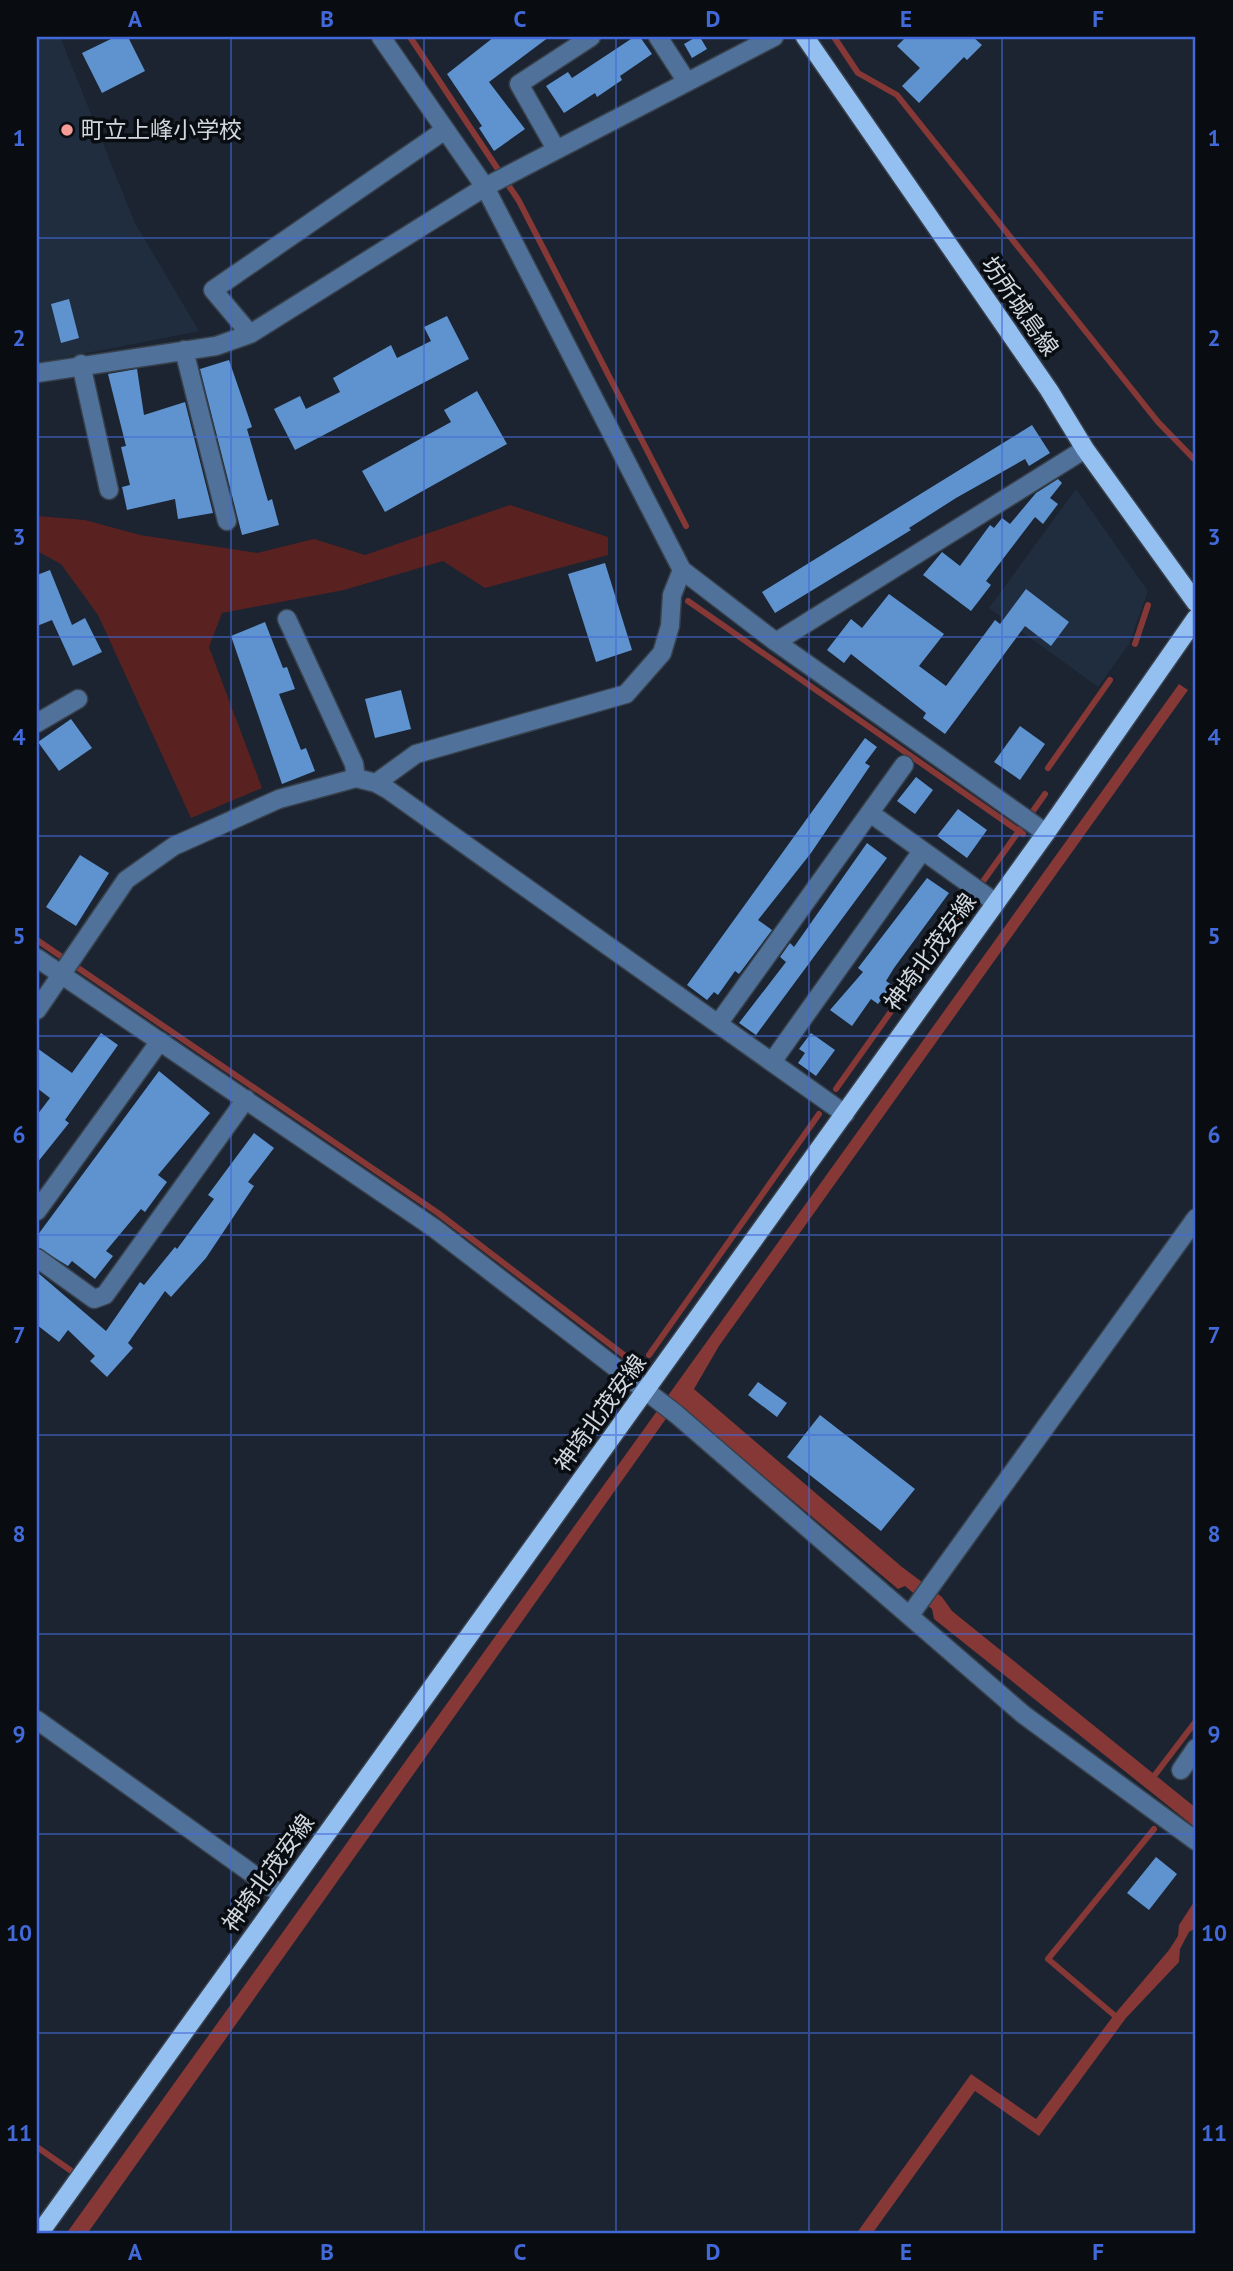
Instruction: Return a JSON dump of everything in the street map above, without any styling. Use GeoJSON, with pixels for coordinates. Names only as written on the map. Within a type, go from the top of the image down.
{"type":"FeatureCollection","features":[{"type":"Feature","properties":{"kind":"main road","name":"坊所城島線"},"geometry":{"type":"LineString","coordinates":[[805,37],[1049,390],[1085,449],[1196,603]]}},
{"type":"Feature","properties":{"kind":"main road","name":"神埼北茂安線"},"geometry":{"type":"LineString","coordinates":[[40,2234],[282,1895],[652,1397],[845,1114],[1196,618]]}},
{"type":"Feature","properties":{"kind":"street"},"geometry":{"type":"LineString","coordinates":[[381,37],[485,187],[681,570],[776,642],[1046,833]]}},
{"type":"Feature","properties":{"kind":"street"},"geometry":{"type":"LineString","coordinates":[[556,149],[519,84],[591,37]]}},
{"type":"Feature","properties":{"kind":"street"},"geometry":{"type":"LineString","coordinates":[[658,37],[687,82]]}},
{"type":"Feature","properties":{"kind":"street"},"geometry":{"type":"LineString","coordinates":[[37,373],[81,364],[216,346],[250,334],[485,187],[774,37]]}},
{"type":"Feature","properties":{"kind":"street"},"geometry":{"type":"LineString","coordinates":[[250,334],[213,290],[445,130]]}},
{"type":"Feature","properties":{"kind":"street"},"geometry":{"type":"LineString","coordinates":[[184,350],[227,521]]}},
{"type":"Feature","properties":{"kind":"street"},"geometry":{"type":"LineString","coordinates":[[81,364],[109,490]]}},
{"type":"Feature","properties":{"kind":"street"},"geometry":{"type":"LineString","coordinates":[[776,642],[1085,449]]}},
{"type":"Feature","properties":{"kind":"street"},"geometry":{"type":"LineString","coordinates":[[376,783],[416,754],[626,694],[662,653],[670,626],[672,595],[681,570]]}},
{"type":"Feature","properties":{"kind":"street"},"geometry":{"type":"LineString","coordinates":[[287,619],[354,764],[356,778]]}},
{"type":"Feature","properties":{"kind":"street"},"geometry":{"type":"LineString","coordinates":[[37,723],[78,699]]}},
{"type":"Feature","properties":{"kind":"street"},"geometry":{"type":"LineString","coordinates":[[718,1024],[904,765]]}},
{"type":"Feature","properties":{"kind":"street"},"geometry":{"type":"LineString","coordinates":[[37,1010],[126,880],[174,846],[279,799],[356,778],[376,783],[845,1114]]}},
{"type":"Feature","properties":{"kind":"street"},"geometry":{"type":"LineString","coordinates":[[870,813],[996,902]]}},
{"type":"Feature","properties":{"kind":"street"},"geometry":{"type":"LineString","coordinates":[[772,1062],[922,850]]}},
{"type":"Feature","properties":{"kind":"street"},"geometry":{"type":"LineString","coordinates":[[37,958],[434,1228],[676,1414],[1024,1715],[1196,1841]]}},
{"type":"Feature","properties":{"kind":"street"},"geometry":{"type":"LineString","coordinates":[[37,1211],[160,1041]]}},
{"type":"Feature","properties":{"kind":"street"},"geometry":{"type":"LineString","coordinates":[[37,1258],[94,1299],[105,1295],[247,1099]]}},
{"type":"Feature","properties":{"kind":"street"},"geometry":{"type":"LineString","coordinates":[[910,1615],[1196,1218]]}},
{"type":"Feature","properties":{"kind":"street"},"geometry":{"type":"LineString","coordinates":[[37,1720],[282,1895]]}},
{"type":"Feature","properties":{"kind":"street"},"geometry":{"type":"LineString","coordinates":[[1181,1770],[1196,1748]]}},
{"type":"Feature","properties":{"kind":"shaded area","name":"町立上峰小学校"},"geometry":{"type":"Polygon","coordinates":[[[37,37],[60,37],[135,223],[199,331],[37,363],[37,37]]]}},
{"type":"Feature","properties":{"kind":"shaded area"},"geometry":{"type":"Polygon","coordinates":[[[1076,489],[1148,591],[1129,644],[1098,687],[989,608],[1076,489]]]}},
{"type":"Feature","properties":{"kind":"shaded area"},"geometry":{"type":"Polygon","coordinates":[[[510,505],[608,537],[608,555],[485,588],[443,561],[344,590],[222,613],[209,647],[262,788],[191,818],[98,615],[61,564],[37,551],[37,516],[85,520],[140,535],[257,553],[314,539],[365,555],[510,505]]]}},
{"type":"Feature","properties":{"kind":"shaded area"},"geometry":{"type":"Polygon","coordinates":[[[1179,684],[1188,690],[719,1346],[694,1389],[902,1567],[942,1597],[952,1611],[1196,1808],[1196,1828],[934,1619],[932,1609],[905,1586],[898,1589],[679,1405],[675,1406],[87,2234],[66,2234],[1179,684]]]}},
{"type":"Feature","properties":{"kind":"shaded area"},"geometry":{"type":"Polygon","coordinates":[[[1196,1899],[1196,1928],[1189,1932],[1180,1949],[1179,1962],[1126,2018],[1039,2136],[975,2091],[872,2234],[856,2234],[971,2074],[1036,2119],[1114,2015],[1169,1950],[1178,1936],[1179,1925],[1196,1899]]]}},
{"type":"Feature","properties":{"kind":"building"},"geometry":{"type":"Polygon","coordinates":[[[115,37],[128,37],[145,71],[102,93],[82,53],[115,37]]]}},
{"type":"Feature","properties":{"kind":"building"},"geometry":{"type":"Polygon","coordinates":[[[494,37],[549,37],[489,82],[525,129],[494,151],[479,128],[482,126],[447,74],[494,37]]]}},
{"type":"Feature","properties":{"kind":"building"},"geometry":{"type":"Polygon","coordinates":[[[634,37],[640,37],[652,54],[620,76],[622,80],[597,97],[595,93],[564,113],[546,86],[568,72],[572,78],[634,37]]]}},
{"type":"Feature","properties":{"kind":"building"},"geometry":{"type":"Polygon","coordinates":[[[700,37],[707,49],[692,58],[684,44],[700,37]]]}},
{"type":"Feature","properties":{"kind":"building"},"geometry":{"type":"Polygon","coordinates":[[[906,37],[973,37],[982,45],[967,60],[964,57],[919,103],[902,86],[920,68],[897,46],[906,37]]]}},
{"type":"Feature","properties":{"kind":"building"},"geometry":{"type":"Polygon","coordinates":[[[69,299],[79,338],[61,343],[51,304],[69,299]]]}},
{"type":"Feature","properties":{"kind":"building"},"geometry":{"type":"Polygon","coordinates":[[[447,316],[469,359],[295,450],[274,409],[300,396],[306,409],[340,392],[333,378],[391,345],[397,358],[431,341],[424,327],[447,316]]]}},
{"type":"Feature","properties":{"kind":"building"},"geometry":{"type":"Polygon","coordinates":[[[229,360],[252,427],[247,429],[268,501],[272,499],[279,525],[242,535],[200,369],[229,360]]]}},
{"type":"Feature","properties":{"kind":"building"},"geometry":{"type":"Polygon","coordinates":[[[137,369],[144,415],[185,402],[213,513],[178,519],[175,499],[127,510],[122,487],[130,485],[121,447],[126,446],[108,374],[137,369]]]}},
{"type":"Feature","properties":{"kind":"building"},"geometry":{"type":"Polygon","coordinates":[[[477,391],[507,444],[385,512],[362,471],[451,422],[444,410],[477,391]]]}},
{"type":"Feature","properties":{"kind":"building"},"geometry":{"type":"Polygon","coordinates":[[[1032,425],[1050,453],[1029,466],[1025,459],[956,498],[909,528],[911,530],[775,613],[762,592],[1032,425]]]}},
{"type":"Feature","properties":{"kind":"building"},"geometry":{"type":"Polygon","coordinates":[[[1058,479],[1062,483],[1050,498],[1058,504],[1043,524],[1035,517],[986,581],[991,585],[971,611],[923,575],[942,552],[960,566],[990,525],[994,528],[1002,518],[1010,524],[1036,493],[1058,479]]]}},
{"type":"Feature","properties":{"kind":"building"},"geometry":{"type":"Polygon","coordinates":[[[605,563],[632,650],[596,662],[568,574],[605,563]]]}},
{"type":"Feature","properties":{"kind":"building"},"geometry":{"type":"Polygon","coordinates":[[[50,570],[72,625],[85,618],[102,652],[73,666],[52,620],[37,626],[37,575],[50,570]]]}},
{"type":"Feature","properties":{"kind":"building"},"geometry":{"type":"Polygon","coordinates":[[[1026,589],[1069,622],[1051,646],[1025,626],[945,734],[923,718],[926,713],[851,654],[844,663],[827,650],[851,619],[862,628],[889,594],[944,634],[919,666],[946,686],[995,620],[1000,624],[1026,589]]]}},
{"type":"Feature","properties":{"kind":"building"},"geometry":{"type":"Polygon","coordinates":[[[265,622],[283,668],[287,667],[295,689],[279,694],[301,750],[306,748],[315,771],[282,784],[231,636],[265,622]]]}},
{"type":"Feature","properties":{"kind":"building"},"geometry":{"type":"Polygon","coordinates":[[[401,690],[411,729],[375,738],[365,699],[401,690]]]}},
{"type":"Feature","properties":{"kind":"building"},"geometry":{"type":"Polygon","coordinates":[[[71,719],[92,748],[59,771],[38,742],[71,719]]]}},
{"type":"Feature","properties":{"kind":"building"},"geometry":{"type":"Polygon","coordinates":[[[1020,726],[1045,744],[1020,780],[994,762],[1020,726]]]}},
{"type":"Feature","properties":{"kind":"building"},"geometry":{"type":"Polygon","coordinates":[[[865,738],[877,747],[865,763],[870,766],[811,853],[758,920],[772,930],[739,974],[735,971],[718,995],[714,992],[707,1000],[687,985],[865,738]]]}},
{"type":"Feature","properties":{"kind":"building"},"geometry":{"type":"Polygon","coordinates":[[[916,777],[933,790],[915,814],[897,801],[916,777]]]}},
{"type":"Feature","properties":{"kind":"building"},"geometry":{"type":"Polygon","coordinates":[[[958,809],[987,830],[967,858],[937,836],[958,809]]]}},
{"type":"Feature","properties":{"kind":"building"},"geometry":{"type":"Polygon","coordinates":[[[867,843],[887,858],[756,1035],[739,1023],[786,962],[780,957],[790,943],[794,947],[867,843]]]}},
{"type":"Feature","properties":{"kind":"building"},"geometry":{"type":"Polygon","coordinates":[[[80,855],[109,873],[76,926],[46,907],[80,855]]]}},
{"type":"Feature","properties":{"kind":"building"},"geometry":{"type":"Polygon","coordinates":[[[927,878],[949,893],[894,968],[886,981],[892,985],[878,1004],[871,999],[852,1026],[830,1010],[863,972],[858,968],[927,878]]]}},
{"type":"Feature","properties":{"kind":"building"},"geometry":{"type":"Polygon","coordinates":[[[101,1033],[118,1045],[65,1120],[69,1123],[37,1163],[37,1115],[50,1098],[37,1088],[37,1048],[72,1073],[101,1033]]]}},
{"type":"Feature","properties":{"kind":"building"},"geometry":{"type":"Polygon","coordinates":[[[811,1033],[835,1050],[816,1076],[798,1063],[805,1053],[799,1049],[811,1033]]]}},
{"type":"Feature","properties":{"kind":"building"},"geometry":{"type":"Polygon","coordinates":[[[159,1071],[210,1113],[158,1175],[167,1182],[145,1212],[141,1209],[106,1251],[113,1256],[95,1279],[72,1261],[68,1266],[37,1247],[37,1236],[159,1071]]]}},
{"type":"Feature","properties":{"kind":"building"},"geometry":{"type":"Polygon","coordinates":[[[254,1133],[274,1148],[248,1182],[254,1186],[206,1258],[171,1297],[165,1291],[128,1343],[133,1348],[107,1377],[90,1361],[95,1356],[68,1330],[59,1342],[37,1325],[37,1272],[106,1331],[140,1282],[144,1285],[175,1247],[177,1249],[214,1199],[208,1195],[254,1133]]]}},
{"type":"Feature","properties":{"kind":"building"},"geometry":{"type":"Polygon","coordinates":[[[758,1382],[787,1403],[777,1417],[748,1395],[758,1382]]]}},
{"type":"Feature","properties":{"kind":"building"},"geometry":{"type":"Polygon","coordinates":[[[820,1415],[915,1489],[881,1531],[787,1457],[820,1415]]]}},
{"type":"Feature","properties":{"kind":"building"},"geometry":{"type":"Polygon","coordinates":[[[1156,1857],[1177,1874],[1149,1910],[1127,1893],[1156,1857]]]}},
{"type":"Feature","properties":{"kind":"waterway"},"geometry":{"type":"LineString","coordinates":[[410,37],[519,201],[686,526]]}},
{"type":"Feature","properties":{"kind":"waterway"},"geometry":{"type":"LineString","coordinates":[[834,37],[858,73],[897,95],[1158,422],[1196,461]]}},
{"type":"Feature","properties":{"kind":"waterway"},"geometry":{"type":"LineString","coordinates":[[688,601],[1023,834]]}},
{"type":"Feature","properties":{"kind":"waterway"},"geometry":{"type":"LineString","coordinates":[[1135,644],[1148,605]]}},
{"type":"Feature","properties":{"kind":"waterway"},"geometry":{"type":"LineString","coordinates":[[1048,768],[1110,680]]}},
{"type":"Feature","properties":{"kind":"waterway"},"geometry":{"type":"LineString","coordinates":[[1033,811],[1045,794]]}},
{"type":"Feature","properties":{"kind":"waterway"},"geometry":{"type":"LineString","coordinates":[[984,880],[1021,828]]}},
{"type":"Feature","properties":{"kind":"waterway"},"geometry":{"type":"LineString","coordinates":[[836,1089],[970,900]]}},
{"type":"Feature","properties":{"kind":"waterway"},"geometry":{"type":"LineString","coordinates":[[37,940],[438,1213],[637,1365]]}},
{"type":"Feature","properties":{"kind":"waterway"},"geometry":{"type":"LineString","coordinates":[[649,1355],[819,1114]]}},
{"type":"Feature","properties":{"kind":"waterway"},"geometry":{"type":"LineString","coordinates":[[1151,1780],[1196,1721]]}},
{"type":"Feature","properties":{"kind":"waterway"},"geometry":{"type":"LineString","coordinates":[[1114,2015],[1048,1959],[1154,1829]]}},
{"type":"Feature","properties":{"kind":"waterway"},"geometry":{"type":"LineString","coordinates":[[37,2147],[70,2170]]}},
{"type":"Feature","properties":{"kind":"place","name":"町立上峰小学校"},"geometry":{"type":"Point","coordinates":[67,130]}}]}
